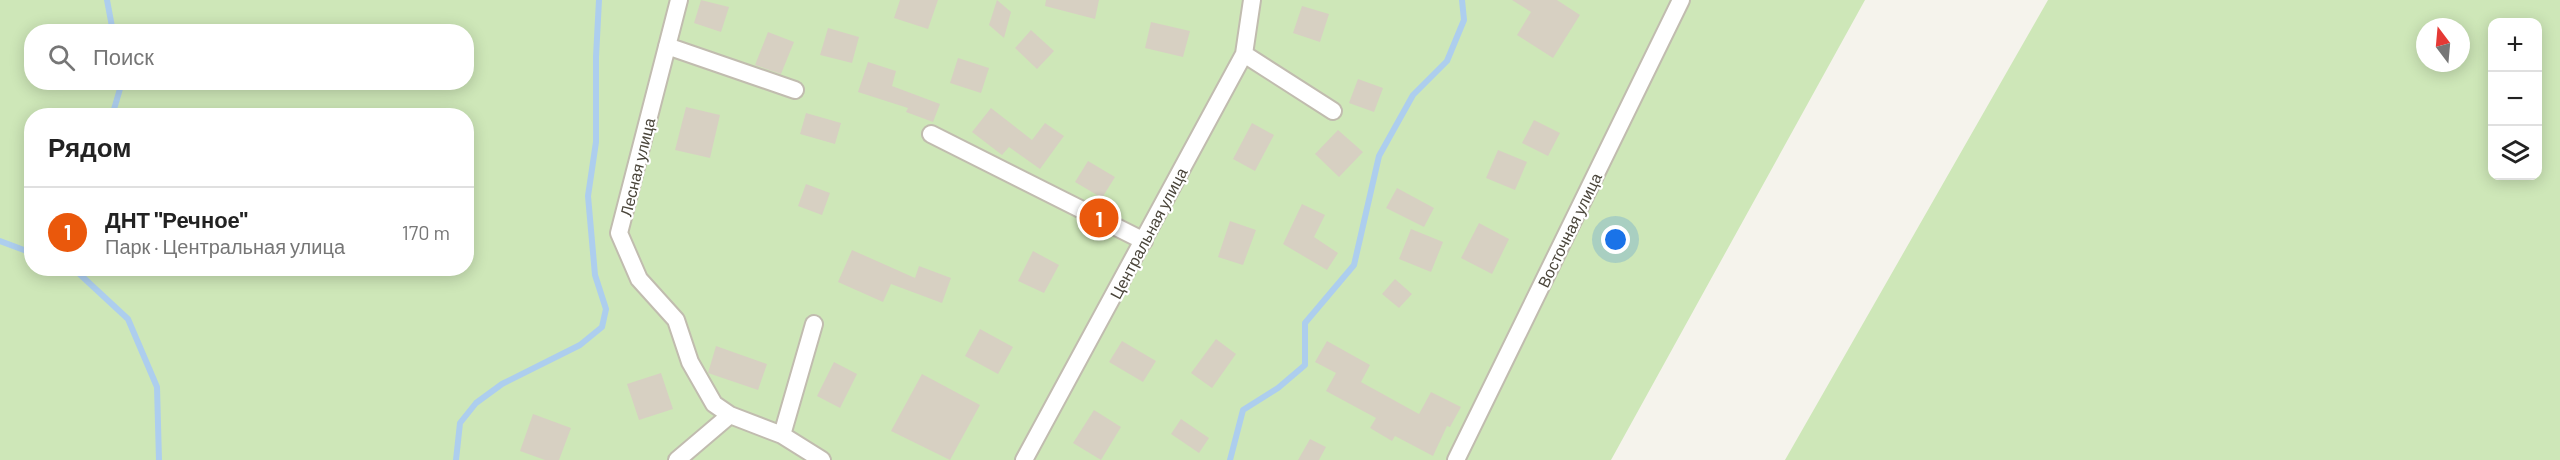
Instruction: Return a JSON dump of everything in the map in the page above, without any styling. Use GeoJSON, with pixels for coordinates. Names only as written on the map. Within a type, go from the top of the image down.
{"type":"FeatureCollection","features":[{"type":"Feature","properties":{"kind":"street","name":"Лесная улица"},"geometry":{"type":"LineString","coordinates":[[680,0],[620,233],[639,279],[676,320],[690,362],[714,404],[730,415],[782,435],[822,460]]}},
{"type":"Feature","properties":{"kind":"street","name":"Центральная улица"},"geometry":{"type":"LineString","coordinates":[[1024,460],[1244,54],[1252,0]]}},
{"type":"Feature","properties":{"kind":"street","name":"Восточная улица"},"geometry":{"type":"LineString","coordinates":[[1456,460],[1682,0]]}},
{"type":"Feature","properties":{"kind":"street"},"geometry":{"type":"LineString","coordinates":[[668,46],[795,90]]}},
{"type":"Feature","properties":{"kind":"street"},"geometry":{"type":"LineString","coordinates":[[1244,54],[1333,111]]}},
{"type":"Feature","properties":{"kind":"street"},"geometry":{"type":"LineString","coordinates":[[931,134],[1143,241]]}},
{"type":"Feature","properties":{"kind":"street"},"geometry":{"type":"LineString","coordinates":[[782,435],[814,324]]}},
{"type":"Feature","properties":{"kind":"street"},"geometry":{"type":"LineString","coordinates":[[677,460],[730,415]]}},
{"type":"Feature","properties":{"kind":"green space"},"geometry":{"type":"Polygon","coordinates":[[[0,0],[1865,0],[1611,460],[0,460],[0,0]]]}},
{"type":"Feature","properties":{"kind":"green space"},"geometry":{"type":"Polygon","coordinates":[[[2048,0],[2560,0],[2560,460],[1785,460],[2048,0]]]}},
{"type":"Feature","properties":{"kind":"building"},"geometry":{"type":"Polygon","coordinates":[[[701,0],[729,7],[721,32],[694,23],[701,0]]]}},
{"type":"Feature","properties":{"kind":"building"},"geometry":{"type":"Polygon","coordinates":[[[900,0],[938,0],[928,29],[894,18],[900,0]]]}},
{"type":"Feature","properties":{"kind":"building"},"geometry":{"type":"Polygon","coordinates":[[[997,0],[1011,12],[1004,38],[989,25],[997,0]]]}},
{"type":"Feature","properties":{"kind":"building"},"geometry":{"type":"Polygon","coordinates":[[[1046,0],[1099,0],[1095,19],[1045,6],[1046,0]]]}},
{"type":"Feature","properties":{"kind":"building"},"geometry":{"type":"Polygon","coordinates":[[[1512,0],[1557,0],[1580,15],[1553,58],[1517,35],[1531,12],[1512,0]]]}},
{"type":"Feature","properties":{"kind":"building"},"geometry":{"type":"Polygon","coordinates":[[[1302,6],[1329,14],[1320,42],[1293,33],[1302,6]]]}},
{"type":"Feature","properties":{"kind":"building"},"geometry":{"type":"Polygon","coordinates":[[[1151,22],[1190,31],[1183,57],[1145,48],[1151,22]]]}},
{"type":"Feature","properties":{"kind":"building"},"geometry":{"type":"Polygon","coordinates":[[[828,28],[859,37],[852,63],[820,55],[828,28]]]}},
{"type":"Feature","properties":{"kind":"building"},"geometry":{"type":"Polygon","coordinates":[[[1031,30],[1054,51],[1037,69],[1015,48],[1031,30]]]}},
{"type":"Feature","properties":{"kind":"building"},"geometry":{"type":"Polygon","coordinates":[[[768,32],[794,42],[781,74],[755,65],[768,32]]]}},
{"type":"Feature","properties":{"kind":"building"},"geometry":{"type":"Polygon","coordinates":[[[958,58],[989,68],[981,93],[950,83],[958,58]]]}},
{"type":"Feature","properties":{"kind":"building"},"geometry":{"type":"Polygon","coordinates":[[[868,62],[896,71],[892,86],[940,104],[933,122],[906,112],[908,108],[858,92],[868,62]]]}},
{"type":"Feature","properties":{"kind":"building"},"geometry":{"type":"Polygon","coordinates":[[[1358,79],[1383,88],[1374,112],[1349,103],[1358,79]]]}},
{"type":"Feature","properties":{"kind":"building"},"geometry":{"type":"Polygon","coordinates":[[[686,107],[720,115],[710,158],[675,150],[686,107]]]}},
{"type":"Feature","properties":{"kind":"building"},"geometry":{"type":"Polygon","coordinates":[[[991,108],[1032,140],[1045,123],[1064,136],[1040,169],[1009,147],[1002,155],[972,132],[991,108]]]}},
{"type":"Feature","properties":{"kind":"building"},"geometry":{"type":"Polygon","coordinates":[[[806,113],[841,123],[835,144],[800,134],[806,113]]]}},
{"type":"Feature","properties":{"kind":"building"},"geometry":{"type":"Polygon","coordinates":[[[1534,120],[1560,133],[1548,156],[1522,143],[1534,120]]]}},
{"type":"Feature","properties":{"kind":"building"},"geometry":{"type":"Polygon","coordinates":[[[1252,123],[1274,135],[1255,171],[1233,159],[1252,123]]]}},
{"type":"Feature","properties":{"kind":"building"},"geometry":{"type":"Polygon","coordinates":[[[1338,130],[1363,152],[1339,177],[1315,154],[1338,130]]]}},
{"type":"Feature","properties":{"kind":"building"},"geometry":{"type":"Polygon","coordinates":[[[1498,150],[1527,162],[1515,190],[1486,178],[1498,150]]]}},
{"type":"Feature","properties":{"kind":"building"},"geometry":{"type":"Polygon","coordinates":[[[1088,161],[1115,177],[1102,198],[1075,182],[1088,161]]]}},
{"type":"Feature","properties":{"kind":"building"},"geometry":{"type":"Polygon","coordinates":[[[806,184],[830,193],[822,215],[798,206],[806,184]]]}},
{"type":"Feature","properties":{"kind":"building"},"geometry":{"type":"Polygon","coordinates":[[[1397,188],[1434,208],[1424,227],[1386,208],[1397,188]]]}},
{"type":"Feature","properties":{"kind":"building"},"geometry":{"type":"Polygon","coordinates":[[[1302,204],[1325,215],[1314,237],[1338,253],[1327,270],[1283,244],[1302,204]]]}},
{"type":"Feature","properties":{"kind":"building"},"geometry":{"type":"Polygon","coordinates":[[[1230,221],[1256,230],[1243,265],[1218,257],[1230,221]]]}},
{"type":"Feature","properties":{"kind":"building"},"geometry":{"type":"Polygon","coordinates":[[[1479,223],[1509,239],[1492,274],[1461,258],[1479,223]]]}},
{"type":"Feature","properties":{"kind":"building"},"geometry":{"type":"Polygon","coordinates":[[[1411,229],[1443,242],[1431,272],[1399,259],[1411,229]]]}},
{"type":"Feature","properties":{"kind":"building"},"geometry":{"type":"Polygon","coordinates":[[[852,250],[915,278],[919,266],[951,278],[942,303],[891,284],[883,302],[838,282],[852,250]]]}},
{"type":"Feature","properties":{"kind":"building"},"geometry":{"type":"Polygon","coordinates":[[[1033,251],[1059,265],[1044,293],[1018,281],[1033,251]]]}},
{"type":"Feature","properties":{"kind":"building"},"geometry":{"type":"Polygon","coordinates":[[[1395,279],[1412,294],[1399,308],[1382,294],[1395,279]]]}},
{"type":"Feature","properties":{"kind":"building"},"geometry":{"type":"Polygon","coordinates":[[[980,329],[1013,347],[998,374],[965,356],[980,329]]]}},
{"type":"Feature","properties":{"kind":"building"},"geometry":{"type":"Polygon","coordinates":[[[1216,339],[1236,354],[1212,388],[1191,373],[1216,339]]]}},
{"type":"Feature","properties":{"kind":"building"},"geometry":{"type":"Polygon","coordinates":[[[1122,341],[1156,361],[1143,382],[1109,362],[1122,341]]]}},
{"type":"Feature","properties":{"kind":"building"},"geometry":{"type":"Polygon","coordinates":[[[1327,341],[1370,365],[1361,382],[1419,414],[1431,392],[1461,407],[1450,427],[1447,426],[1433,456],[1395,436],[1392,441],[1370,428],[1376,418],[1326,391],[1336,373],[1315,362],[1327,341]]]}},
{"type":"Feature","properties":{"kind":"building"},"geometry":{"type":"Polygon","coordinates":[[[716,346],[767,364],[758,390],[708,373],[716,346]]]}},
{"type":"Feature","properties":{"kind":"building"},"geometry":{"type":"Polygon","coordinates":[[[834,362],[857,374],[840,408],[817,396],[834,362]]]}},
{"type":"Feature","properties":{"kind":"building"},"geometry":{"type":"Polygon","coordinates":[[[661,373],[673,409],[639,420],[627,384],[661,373]]]}},
{"type":"Feature","properties":{"kind":"building"},"geometry":{"type":"Polygon","coordinates":[[[922,374],[980,405],[950,460],[891,431],[922,374]]]}},
{"type":"Feature","properties":{"kind":"building"},"geometry":{"type":"Polygon","coordinates":[[[1094,410],[1121,427],[1101,460],[1073,443],[1094,410]]]}},
{"type":"Feature","properties":{"kind":"building"},"geometry":{"type":"Polygon","coordinates":[[[533,414],[571,428],[559,460],[545,460],[520,451],[533,414]]]}},
{"type":"Feature","properties":{"kind":"building"},"geometry":{"type":"Polygon","coordinates":[[[1181,419],[1209,438],[1199,453],[1171,434],[1181,419]]]}},
{"type":"Feature","properties":{"kind":"building"},"geometry":{"type":"Polygon","coordinates":[[[1310,439],[1326,447],[1319,460],[1298,460],[1310,439]]]}},
{"type":"Feature","properties":{"kind":"waterway"},"geometry":{"type":"LineString","coordinates":[[107,0],[112,24]]}},
{"type":"Feature","properties":{"kind":"waterway"},"geometry":{"type":"LineString","coordinates":[[456,460],[460,423],[476,403],[502,384],[580,345],[602,327],[606,309],[595,275],[588,196],[596,142],[599,0]]}},
{"type":"Feature","properties":{"kind":"waterway"},"geometry":{"type":"LineString","coordinates":[[1230,460],[1243,410],[1278,388],[1305,365],[1305,323],[1354,265],[1379,156],[1413,95],[1447,61],[1464,20],[1462,0]]}},
{"type":"Feature","properties":{"kind":"waterway"},"geometry":{"type":"LineString","coordinates":[[114,108],[120,90]]}},
{"type":"Feature","properties":{"kind":"waterway"},"geometry":{"type":"LineString","coordinates":[[0,241],[24,250]]}},
{"type":"Feature","properties":{"kind":"waterway"},"geometry":{"type":"LineString","coordinates":[[82,276],[128,319],[157,387],[159,460]]}},
{"type":"Feature","properties":{"kind":"place","name":"ДНТ \"Речное\""},"geometry":{"type":"Point","coordinates":[1099,218]}}]}
